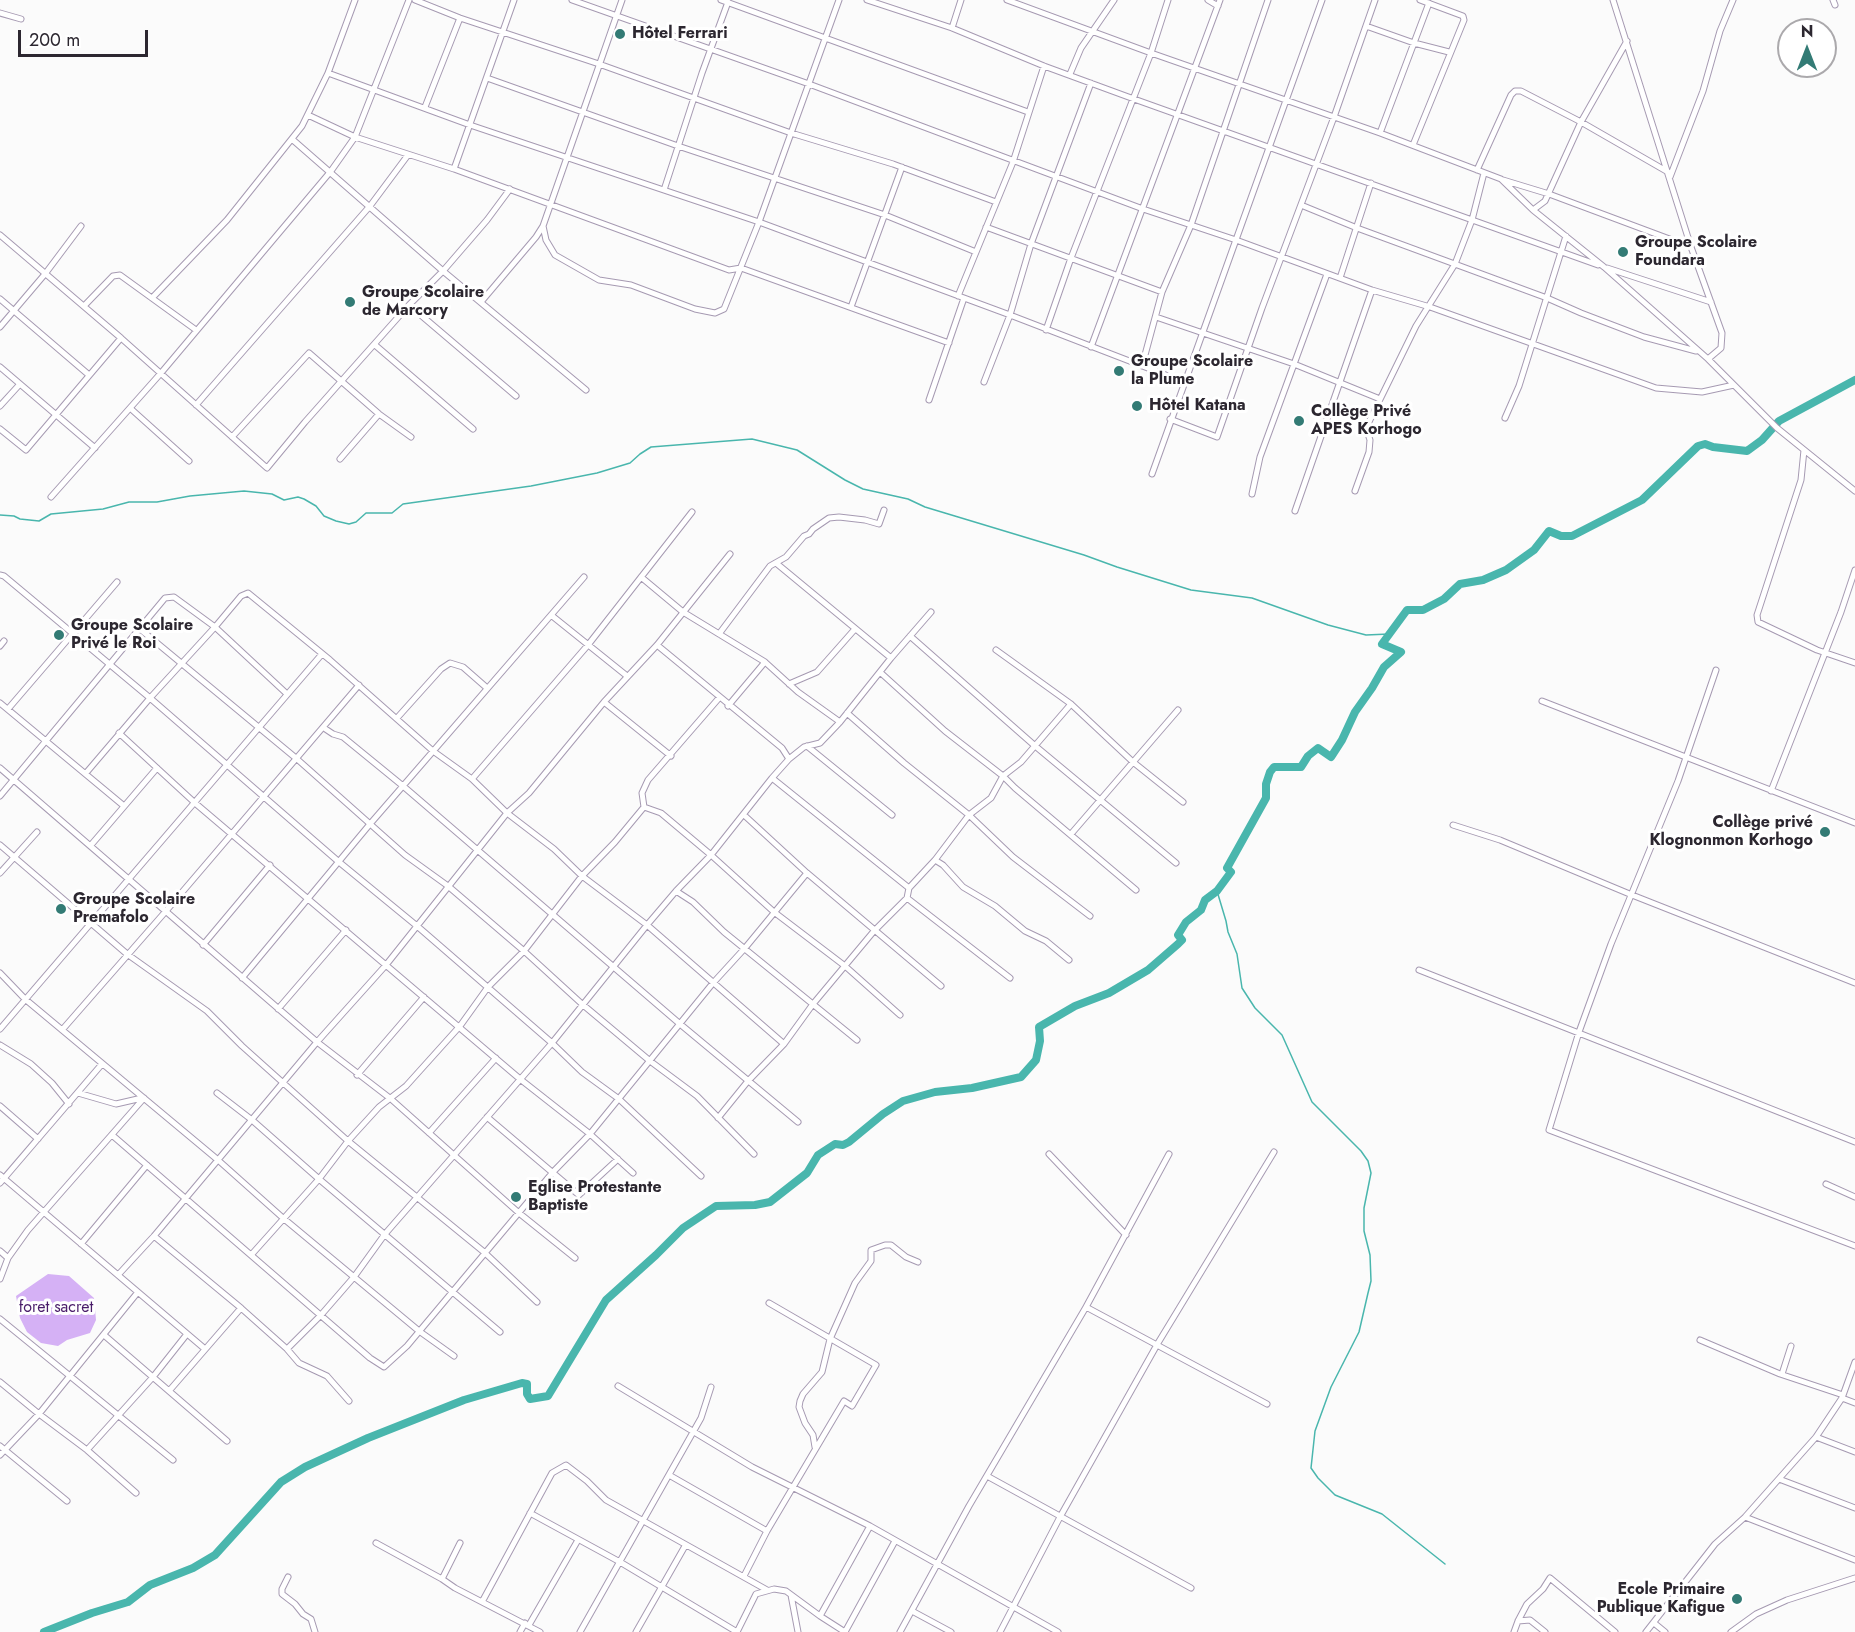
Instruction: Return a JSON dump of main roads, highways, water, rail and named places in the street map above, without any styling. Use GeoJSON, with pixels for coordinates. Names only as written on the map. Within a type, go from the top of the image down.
{"type":"FeatureCollection","features":[{"type":"Feature","properties":{"kind":"waterway"},"geometry":{"type":"LineString","coordinates":[[44,1632],[128,1602],[150,1585],[193,1568],[215,1555],[281,1482],[305,1467],[368,1438],[464,1400],[522,1383],[527,1384],[527,1394],[530,1399],[548,1396],[606,1300],[683,1228],[716,1206],[755,1205],[770,1202],[807,1173],[818,1155],[835,1144],[843,1145],[849,1142],[903,1101],[935,1092],[972,1088],[1021,1077],[1036,1060],[1040,1041],[1039,1027],[1075,1006],[1109,993],[1148,970],[1182,940],[1178,935],[1186,922],[1201,910],[1205,900],[1217,891],[1231,872],[1227,868],[1266,798],[1266,784],[1270,772],[1274,767],[1301,767],[1308,756],[1318,748],[1331,757],[1355,712],[1384,667],[1401,652],[1382,644],[1407,610],[1423,610],[1444,599],[1460,584],[1483,580],[1506,570],[1534,550],[1549,531],[1561,536],[1572,536],[1642,500],[1698,446],[1705,444],[1747,451],[1762,440],[1779,421],[1855,380]]}},
{"type":"Feature","properties":{"kind":"waterway"},"geometry":{"type":"LineString","coordinates":[[0,515],[39,521],[51,514],[103,509],[129,502],[157,502],[190,496],[244,491],[272,494],[284,500],[298,497],[316,506],[324,516],[349,524],[356,522],[366,513],[392,513],[403,504],[531,486],[597,473],[630,463],[651,447],[752,439],[797,450],[863,489],[908,499],[925,507],[1191,590],[1252,598],[1328,625],[1366,635],[1389,634]]}},
{"type":"Feature","properties":{"kind":"waterway"},"geometry":{"type":"LineString","coordinates":[[1217,891],[1228,932],[1237,954],[1242,988],[1255,1008],[1282,1035],[1312,1102],[1361,1151],[1368,1161],[1371,1173],[1364,1208],[1364,1231],[1370,1255],[1371,1281],[1359,1332],[1331,1387],[1315,1431],[1311,1468],[1335,1495],[1382,1514],[1445,1564]]}},
{"type":"Feature","properties":{"kind":"place","name":"Hôtel Ferrari"},"geometry":{"type":"Point","coordinates":[620,34]}},
{"type":"Feature","properties":{"kind":"place","name":"Groupe Scolaire Foundara"},"geometry":{"type":"Point","coordinates":[1623,252]}},
{"type":"Feature","properties":{"kind":"place","name":"Groupe Scolaire de Marcory"},"geometry":{"type":"Point","coordinates":[350,302]}},
{"type":"Feature","properties":{"kind":"place","name":"Groupe Scolaire la Plume"},"geometry":{"type":"Point","coordinates":[1119,371]}},
{"type":"Feature","properties":{"kind":"place","name":"Hôtel Katana"},"geometry":{"type":"Point","coordinates":[1137,406]}},
{"type":"Feature","properties":{"kind":"place","name":"Collège Privé APES Korhogo"},"geometry":{"type":"Point","coordinates":[1299,421]}},
{"type":"Feature","properties":{"kind":"place","name":"Groupe Scolaire Privé le Roi"},"geometry":{"type":"Point","coordinates":[59,635]}},
{"type":"Feature","properties":{"kind":"place","name":"Collège privé Klognonmon Korhogo"},"geometry":{"type":"Point","coordinates":[1825,832]}},
{"type":"Feature","properties":{"kind":"place","name":"Groupe Scolaire Premafolo"},"geometry":{"type":"Point","coordinates":[61,909]}},
{"type":"Feature","properties":{"kind":"place","name":"Eglise Protestante Baptiste"},"geometry":{"type":"Point","coordinates":[516,1197]}},
{"type":"Feature","properties":{"kind":"place","name":"Ecole Primaire Publique Kafigue"},"geometry":{"type":"Point","coordinates":[1737,1599]}},
{"type":"Feature","properties":{"kind":"park label","name":"foret sacret"},"geometry":{"type":"Point","coordinates":[56,1308]}}]}
